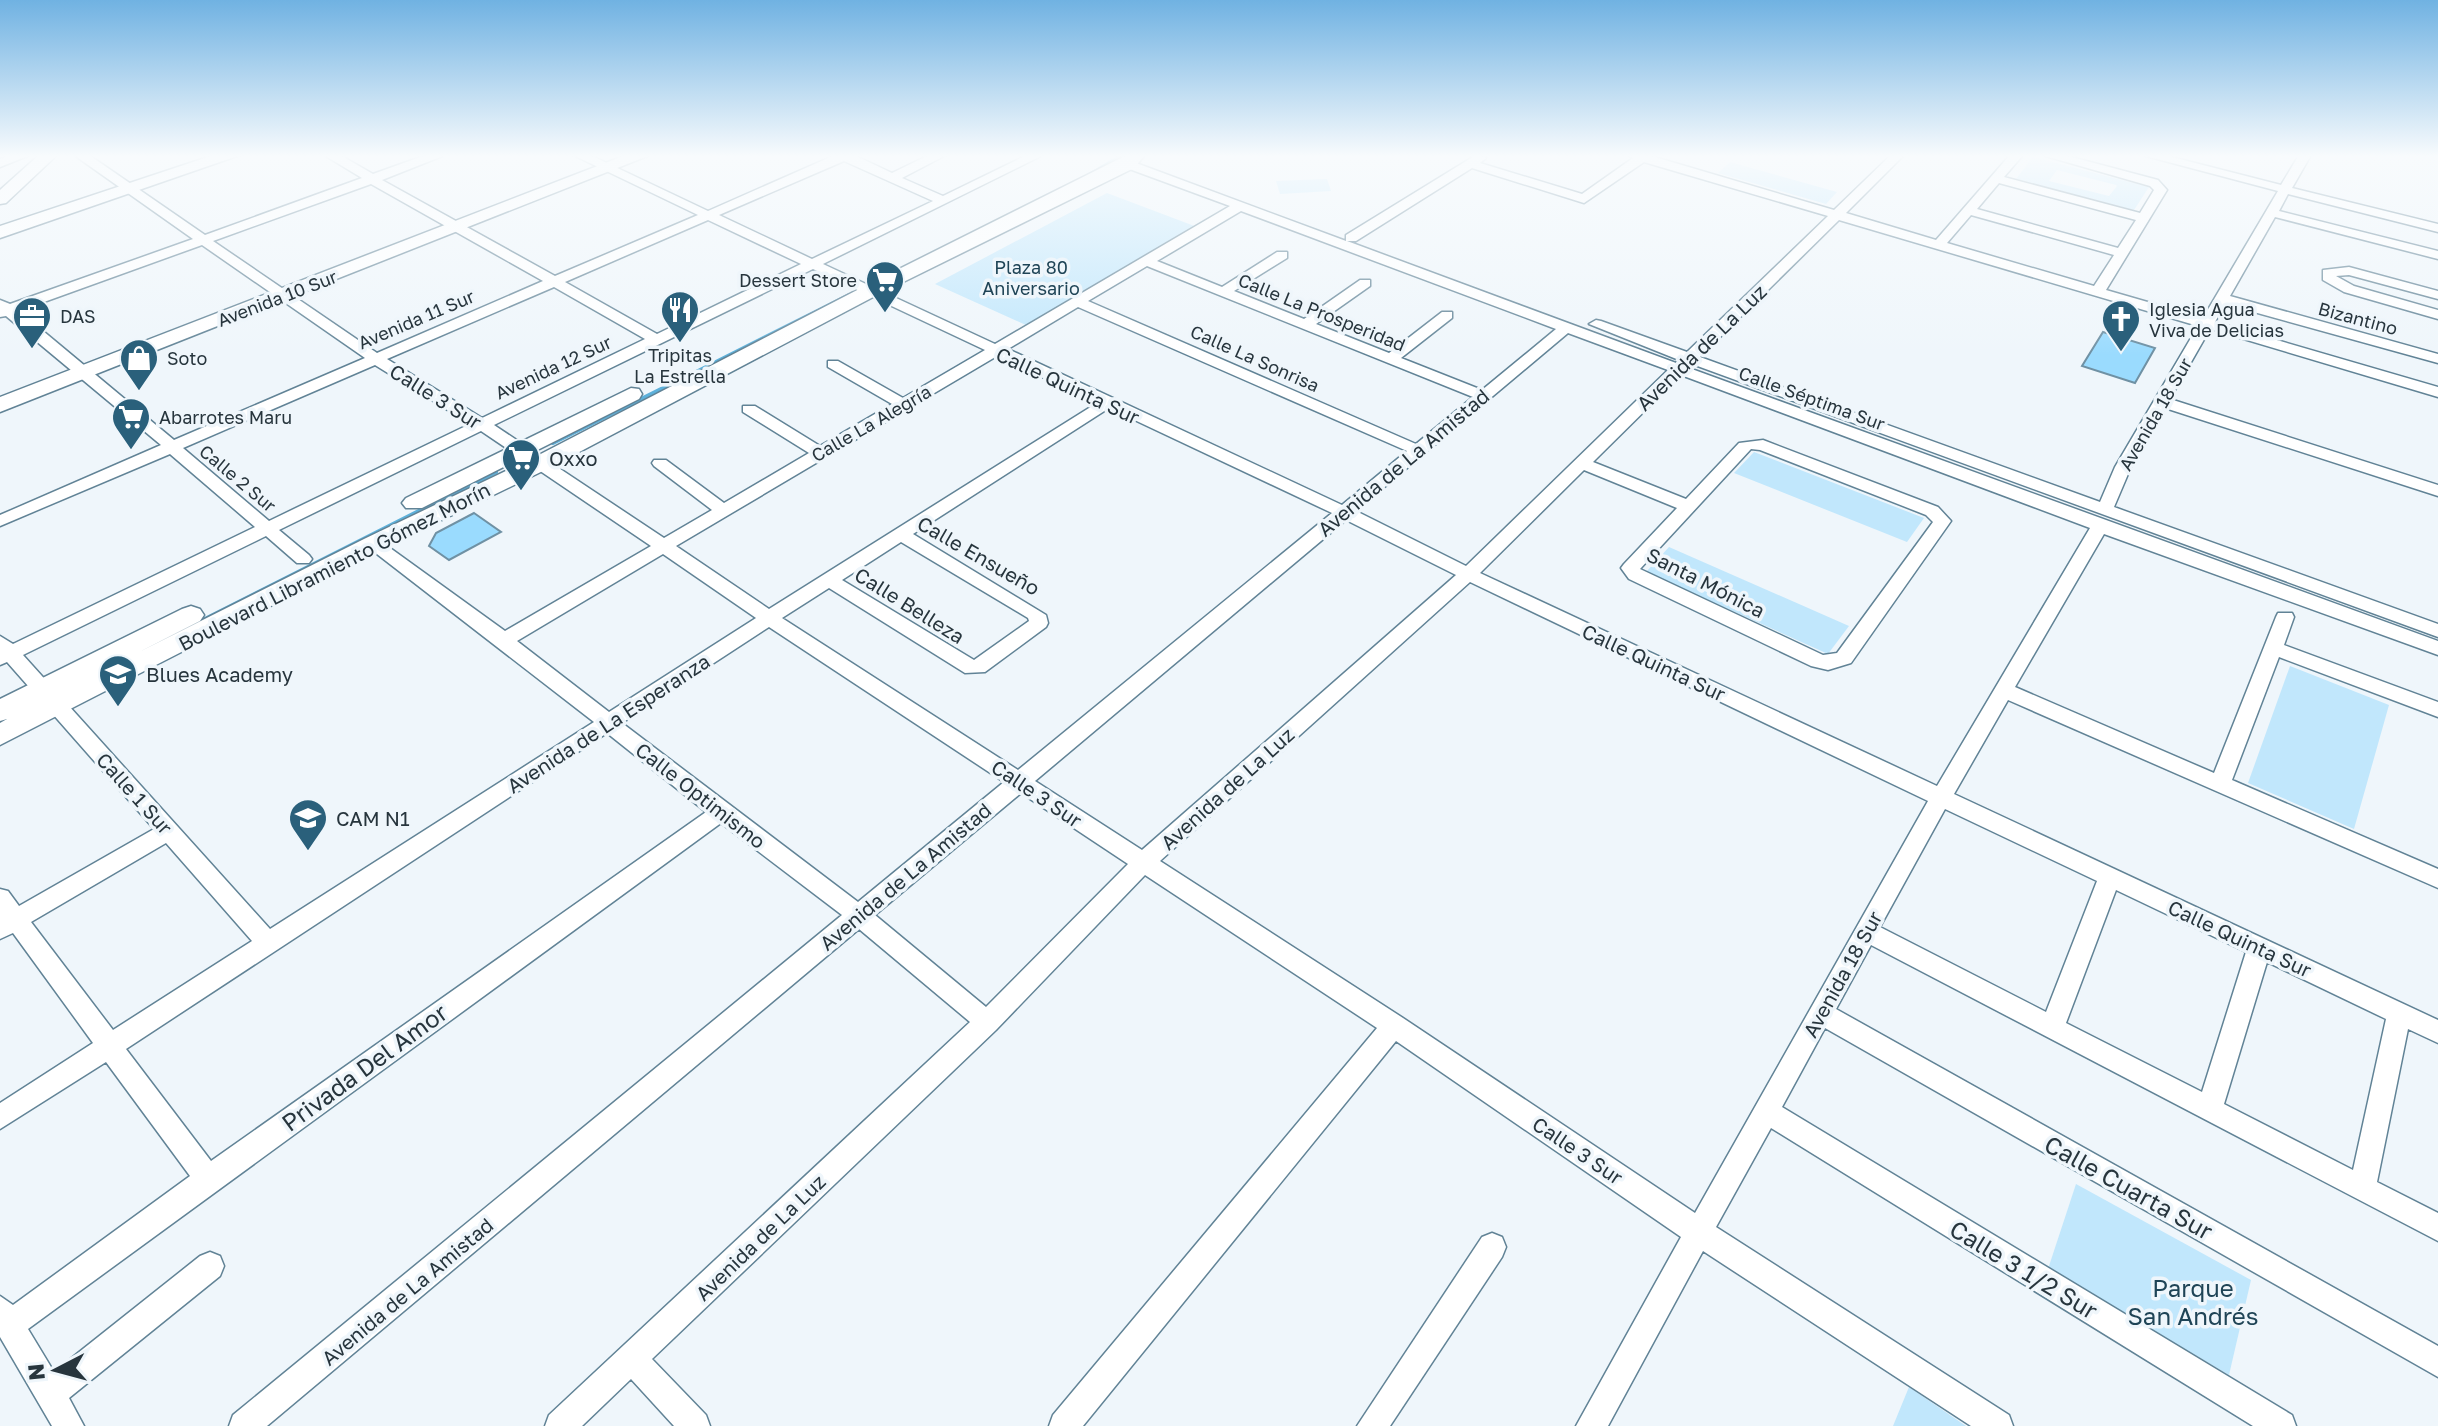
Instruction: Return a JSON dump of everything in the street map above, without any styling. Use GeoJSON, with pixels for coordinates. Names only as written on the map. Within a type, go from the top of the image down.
{"type":"FeatureCollection","features":[{"type":"Feature","properties":{"kind":"main road"},"geometry":{"type":"LineString","coordinates":[[0,232],[32,222]]}},
{"type":"Feature","properties":{"kind":"main road","name":"Avenida 10 Sur"},"geometry":{"type":"LineString","coordinates":[[0,405],[474,222]]}},
{"type":"Feature","properties":{"kind":"main road","name":"Boulevard Libramiento Gómez Morín"},"geometry":{"type":"LineString","coordinates":[[0,735],[50,698],[303,559],[521,449],[998,222]]}},
{"type":"Feature","properties":{"kind":"main road","name":"Boulevard Libramiento Gómez Morín"},"geometry":{"type":"LineString","coordinates":[[0,711],[50,698],[541,463],[863,288]]}},
{"type":"Feature","properties":{"kind":"street","name":"Calle 3 Sur"},"geometry":{"type":"LineString","coordinates":[[175,222],[375,358],[521,449],[769,618],[1394,1026],[1697,1231],[1998,1426]]}},
{"type":"Feature","properties":{"kind":"street"},"geometry":{"type":"LineString","coordinates":[[3,309],[251,222]]}},
{"type":"Feature","properties":{"kind":"street"},"geometry":{"type":"LineString","coordinates":[[447,222],[657,340]]}},
{"type":"Feature","properties":{"kind":"street","name":"Avenida 11 Sur"},"geometry":{"type":"LineString","coordinates":[[0,521],[696,222]]}},
{"type":"Feature","properties":{"kind":"street","name":"Calle Quinta Sur"},"geometry":{"type":"LineString","coordinates":[[721,222],[1342,511],[1468,574],[2438,1032]]}},
{"type":"Feature","properties":{"kind":"street","name":"Avenida 12 Sur"},"geometry":{"type":"LineString","coordinates":[[3,651],[267,529],[479,423],[898,222]]}},
{"type":"Feature","properties":{"kind":"street","name":"Calle La Alegría"},"geometry":{"type":"LineString","coordinates":[[504,640],[661,544],[1214,222]]}},
{"type":"Feature","properties":{"kind":"street","name":"Calle Séptima Sur"},"geometry":{"type":"LineString","coordinates":[[1278,222],[1567,327],[1683,363]]}},
{"type":"Feature","properties":{"kind":"street","name":"Calle Séptima Sur"},"geometry":{"type":"LineString","coordinates":[[1305,222],[2102,518],[2438,648]]}},
{"type":"Feature","properties":{"kind":"street"},"geometry":{"type":"LineString","coordinates":[[1351,238],[1377,222]]}},
{"type":"Feature","properties":{"kind":"street","name":"Avenida de La Luz"},"geometry":{"type":"LineString","coordinates":[[560,1426],[987,1022],[1143,863],[1468,574],[1831,222]]}},
{"type":"Feature","properties":{"kind":"street"},"geometry":{"type":"LineString","coordinates":[[1864,222],[2438,392]]}},
{"type":"Feature","properties":{"kind":"street"},"geometry":{"type":"LineString","coordinates":[[1939,244],[1958,222]]}},
{"type":"Feature","properties":{"kind":"street"},"geometry":{"type":"LineString","coordinates":[[2009,222],[2121,253]]}},
{"type":"Feature","properties":{"kind":"street"},"geometry":{"type":"LineString","coordinates":[[2098,291],[2141,222]]}},
{"type":"Feature","properties":{"kind":"street","name":"Avenida 18 Sur"},"geometry":{"type":"LineString","coordinates":[[1591,1426],[1697,1231],[1768,1112],[1820,1012],[2102,518],[2123,467],[2160,401],[2268,222]]}},
{"type":"Feature","properties":{"kind":"street"},"geometry":{"type":"LineString","coordinates":[[2307,222],[2438,255]]}},
{"type":"Feature","properties":{"kind":"street"},"geometry":{"type":"LineString","coordinates":[[2412,222],[2438,228]]}},
{"type":"Feature","properties":{"kind":"street"},"geometry":{"type":"LineString","coordinates":[[1223,292],[1282,255]]}},
{"type":"Feature","properties":{"kind":"street","name":"Calle La Prosperidad"},"geometry":{"type":"LineString","coordinates":[[1148,262],[1483,396]]}},
{"type":"Feature","properties":{"kind":"street"},"geometry":{"type":"LineString","coordinates":[[2438,295],[2349,271],[2328,273],[2330,280],[2349,289],[2438,315]]}},
{"type":"Feature","properties":{"kind":"street"},"geometry":{"type":"LineString","coordinates":[[1306,325],[1365,283]]}},
{"type":"Feature","properties":{"kind":"street","name":"Bizantino"},"geometry":{"type":"LineString","coordinates":[[2223,299],[2438,359]]}},
{"type":"Feature","properties":{"kind":"street","name":"Calle La Sonrisa"},"geometry":{"type":"LineString","coordinates":[[1078,302],[1417,450]]}},
{"type":"Feature","properties":{"kind":"street","name":"Calle 2 Sur"},"geometry":{"type":"LineString","coordinates":[[3,309],[85,372],[303,559]]}},
{"type":"Feature","properties":{"kind":"street"},"geometry":{"type":"LineString","coordinates":[[1390,359],[1447,315]]}},
{"type":"Feature","properties":{"kind":"street","name":"Avenida de La Amistad"},"geometry":{"type":"LineString","coordinates":[[244,1426],[1567,327]]}},
{"type":"Feature","properties":{"kind":"street"},"geometry":{"type":"LineString","coordinates":[[833,364],[904,405]]}},
{"type":"Feature","properties":{"kind":"street"},"geometry":{"type":"LineString","coordinates":[[2160,401],[2438,491]]}},
{"type":"Feature","properties":{"kind":"street","name":"Avenida de La Esperanza"},"geometry":{"type":"LineString","coordinates":[[0,1117],[769,618],[1107,403]]}},
{"type":"Feature","properties":{"kind":"street"},"geometry":{"type":"LineString","coordinates":[[749,409],[820,453]]}},
{"type":"Feature","properties":{"kind":"street","name":"Santa Mónica"},"geometry":{"type":"LineString","coordinates":[[1757,444],[1932,511],[1942,521],[1844,658],[1828,663],[1631,572],[1631,565],[1692,501],[1745,446],[1757,444]]}},
{"type":"Feature","properties":{"kind":"street"},"geometry":{"type":"LineString","coordinates":[[1585,459],[1692,501]]}},
{"type":"Feature","properties":{"kind":"street"},"geometry":{"type":"LineString","coordinates":[[660,463],[722,509]]}},
{"type":"Feature","properties":{"kind":"street","name":"Calle Séptima Sur"},"geometry":{"type":"LineString","coordinates":[[2102,518],[2438,631]]}},
{"type":"Feature","properties":{"kind":"street","name":"Calle Ensueño"},"geometry":{"type":"LineString","coordinates":[[900,534],[1037,615],[1039,623],[978,667],[968,667]]}},
{"type":"Feature","properties":{"kind":"street","name":"Calle Optimismo"},"geometry":{"type":"LineString","coordinates":[[373,544],[504,640],[721,812],[859,915],[987,1022]]}},
{"type":"Feature","properties":{"kind":"street","name":"Calle Belleza"},"geometry":{"type":"LineString","coordinates":[[829,580],[968,667]]}},
{"type":"Feature","properties":{"kind":"street"},"geometry":{"type":"LineString","coordinates":[[2220,784],[2285,617]]}},
{"type":"Feature","properties":{"kind":"street"},"geometry":{"type":"LineString","coordinates":[[2273,648],[2438,710]]}},
{"type":"Feature","properties":{"kind":"street","name":"Calle 1 Sur"},"geometry":{"type":"LineString","coordinates":[[3,651],[50,698],[269,944]]}},
{"type":"Feature","properties":{"kind":"street"},"geometry":{"type":"LineString","coordinates":[[2004,690],[2438,879]]}},
{"type":"Feature","properties":{"kind":"street","name":"Privada Del Amor"},"geometry":{"type":"LineString","coordinates":[[4,1318],[208,1179],[721,812]]}},
{"type":"Feature","properties":{"kind":"street"},"geometry":{"type":"LineString","coordinates":[[8,924],[169,831]]}},
{"type":"Feature","properties":{"kind":"street"},"geometry":{"type":"LineString","coordinates":[[2052,1028],[2110,877]]}},
{"type":"Feature","properties":{"kind":"street"},"geometry":{"type":"LineString","coordinates":[[0,898],[8,924],[110,1046],[208,1179]]}},
{"type":"Feature","properties":{"kind":"street"},"geometry":{"type":"LineString","coordinates":[[1866,931],[2438,1228]]}},
{"type":"Feature","properties":{"kind":"street"},"geometry":{"type":"LineString","coordinates":[[2209,1110],[2260,946]]}},
{"type":"Feature","properties":{"kind":"street","name":"Calle Cuarta Sur"},"geometry":{"type":"LineString","coordinates":[[1820,1012],[2438,1362]]}},
{"type":"Feature","properties":{"kind":"street"},"geometry":{"type":"LineString","coordinates":[[2362,1189],[2399,1013]]}},
{"type":"Feature","properties":{"kind":"street"},"geometry":{"type":"LineString","coordinates":[[1064,1426],[1394,1026]]}},
{"type":"Feature","properties":{"kind":"street","name":"Calle 3 1/2 Sur"},"geometry":{"type":"LineString","coordinates":[[1768,1112],[2281,1426]]}},
{"type":"Feature","properties":{"kind":"street"},"geometry":{"type":"LineString","coordinates":[[1372,1426],[1492,1247]]}},
{"type":"Feature","properties":{"kind":"street"},"geometry":{"type":"LineString","coordinates":[[50,1394],[210,1266]]}},
{"type":"Feature","properties":{"kind":"street"},"geometry":{"type":"LineString","coordinates":[[4,1318],[69,1426]]}},
{"type":"Feature","properties":{"kind":"street"},"geometry":{"type":"LineString","coordinates":[[632,1359],[695,1426]]}},
{"type":"Feature","properties":{"kind":"green space","name":"Plaza 80 Aniversario"},"geometry":{"type":"Polygon","coordinates":[[[1053,222],[1183,222],[1197,227],[1028,326],[935,284],[1053,222]]]}},
{"type":"Feature","properties":{"kind":"green space"},"geometry":{"type":"Polygon","coordinates":[[[1754,452],[1924,518],[1907,542],[1734,473],[1754,452]]]}},
{"type":"Feature","properties":{"kind":"green space"},"geometry":{"type":"Polygon","coordinates":[[[1669,547],[1849,626],[1828,654],[1646,572],[1669,547]]]}},
{"type":"Feature","properties":{"kind":"green space"},"geometry":{"type":"Polygon","coordinates":[[[2290,666],[2389,705],[2354,829],[2248,783],[2290,666]]]}},
{"type":"Feature","properties":{"kind":"green space","name":"Parque San Andrés"},"geometry":{"type":"Polygon","coordinates":[[[2076,1184],[2251,1280],[2229,1375],[2048,1269],[2076,1184]]]}},
{"type":"Feature","properties":{"kind":"green space"},"geometry":{"type":"Polygon","coordinates":[[[1909,1387],[1966,1426],[1893,1426],[1909,1387]]]}},
{"type":"Feature","properties":{"kind":"building","name":"Iglesia Agua Viva de Delicias"},"geometry":{"type":"Polygon","coordinates":[[[2103,332],[2155,348],[2135,383],[2082,366],[2103,332]]]}},
{"type":"Feature","properties":{"kind":"building"},"geometry":{"type":"Polygon","coordinates":[[[474,513],[501,532],[449,560],[429,546],[436,533],[474,513]]]}},
{"type":"Feature","properties":{"kind":"waterway"},"geometry":{"type":"LineString","coordinates":[[691,374],[848,295]]}},
{"type":"Feature","properties":{"kind":"waterway"},"geometry":{"type":"LineString","coordinates":[[691,374],[695,372]]}},
{"type":"Feature","properties":{"kind":"waterway"},"geometry":{"type":"LineString","coordinates":[[553,443],[691,374]]}},
{"type":"Feature","properties":{"kind":"waterway"},"geometry":{"type":"LineString","coordinates":[[197,623],[496,472]]}},
{"type":"Feature","properties":{"kind":"place","name":"Dessert Store"},"geometry":{"type":"Point","coordinates":[885,314]}},
{"type":"Feature","properties":{"kind":"place","name":"Tripitas La Estrella"},"geometry":{"type":"Point","coordinates":[680,344]}},
{"type":"Feature","properties":{"kind":"place","name":"DAS"},"geometry":{"type":"Point","coordinates":[32,350]}},
{"type":"Feature","properties":{"kind":"place","name":"Iglesia Agua Viva de Delicias"},"geometry":{"type":"Point","coordinates":[2121,353]}},
{"type":"Feature","properties":{"kind":"place","name":"Soto"},"geometry":{"type":"Point","coordinates":[139,392]}},
{"type":"Feature","properties":{"kind":"place","name":"Abarrotes Maru"},"geometry":{"type":"Point","coordinates":[131,451]}},
{"type":"Feature","properties":{"kind":"place","name":"Oxxo"},"geometry":{"type":"Point","coordinates":[521,492]}},
{"type":"Feature","properties":{"kind":"place","name":"Blues Academy"},"geometry":{"type":"Point","coordinates":[118,708]}},
{"type":"Feature","properties":{"kind":"place","name":"CAM N1"},"geometry":{"type":"Point","coordinates":[308,852]}}]}
